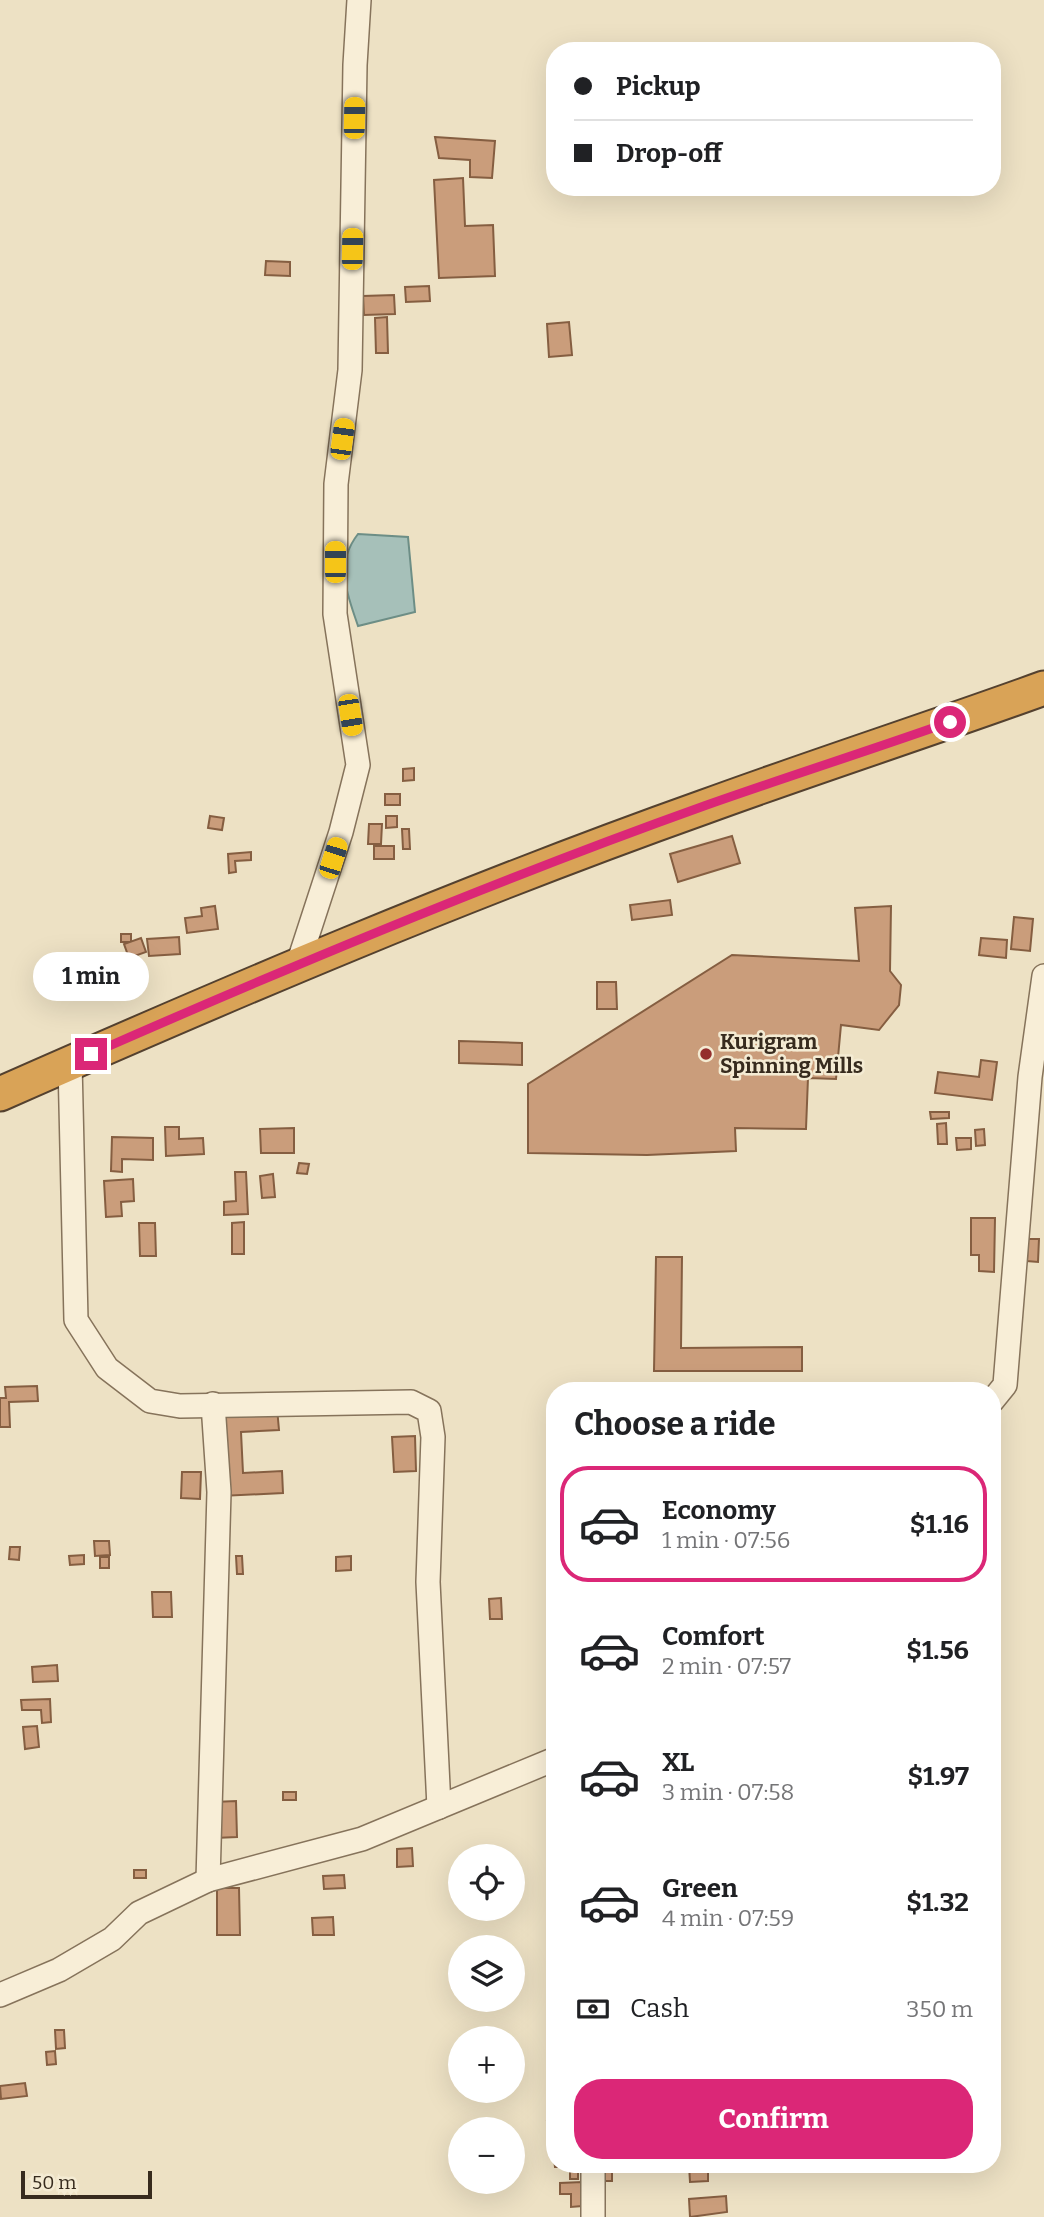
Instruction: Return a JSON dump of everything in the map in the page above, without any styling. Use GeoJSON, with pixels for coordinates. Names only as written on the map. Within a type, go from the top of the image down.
{"type":"FeatureCollection","features":[{"type":"Feature","properties":{"kind":"highway"},"geometry":{"type":"LineString","coordinates":[[0,1094],[297,967],[704,806],[1044,688]]}},
{"type":"Feature","properties":{"kind":"street"},"geometry":{"type":"LineString","coordinates":[[297,967],[341,832],[358,765],[335,614],[336,484],[350,370],[355,65],[359,0]]}},
{"type":"Feature","properties":{"kind":"street"},"geometry":{"type":"LineString","coordinates":[[1001,1390],[1005,1385],[1030,1077],[1044,976]]}},
{"type":"Feature","properties":{"kind":"street"},"geometry":{"type":"LineString","coordinates":[[70,1063],[76,1320],[107,1368],[150,1401],[180,1406],[411,1402],[429,1411],[433,1437],[428,1582],[439,1807]]}},
{"type":"Feature","properties":{"kind":"street"},"geometry":{"type":"LineString","coordinates":[[208,1880],[219,1492],[213,1404]]}},
{"type":"Feature","properties":{"kind":"street"},"geometry":{"type":"LineString","coordinates":[[0,1995],[59,1970],[112,1938],[139,1913],[208,1880],[362,1839],[546,1763]]}},
{"type":"Feature","properties":{"kind":"street"},"geometry":{"type":"LineString","coordinates":[[593,2173],[593,2217]]}},
{"type":"Feature","properties":{"kind":"water"},"geometry":{"type":"Polygon","coordinates":[[[358,534],[408,537],[415,612],[358,626],[347,591],[345,568],[346,557],[358,534]]]}},
{"type":"Feature","properties":{"kind":"building"},"geometry":{"type":"Polygon","coordinates":[[[435,137],[495,141],[492,178],[470,177],[470,160],[439,158],[435,137]]]}},
{"type":"Feature","properties":{"kind":"building"},"geometry":{"type":"Polygon","coordinates":[[[463,178],[465,226],[493,225],[495,276],[439,278],[434,180],[463,178]]]}},
{"type":"Feature","properties":{"kind":"building"},"geometry":{"type":"Polygon","coordinates":[[[266,261],[290,262],[290,276],[265,275],[266,261]]]}},
{"type":"Feature","properties":{"kind":"building"},"geometry":{"type":"Polygon","coordinates":[[[429,286],[430,301],[406,302],[405,287],[429,286]]]}},
{"type":"Feature","properties":{"kind":"building"},"geometry":{"type":"Polygon","coordinates":[[[394,295],[395,314],[364,315],[363,296],[394,295]]]}},
{"type":"Feature","properties":{"kind":"building"},"geometry":{"type":"Polygon","coordinates":[[[387,317],[388,353],[376,353],[375,318],[387,317]]]}},
{"type":"Feature","properties":{"kind":"building"},"geometry":{"type":"Polygon","coordinates":[[[569,322],[572,355],[549,357],[547,324],[569,322]]]}},
{"type":"Feature","properties":{"kind":"building"},"geometry":{"type":"Polygon","coordinates":[[[414,768],[414,780],[403,781],[403,769],[414,768]]]}},
{"type":"Feature","properties":{"kind":"building"},"geometry":{"type":"Polygon","coordinates":[[[385,794],[400,794],[400,805],[385,805],[385,794]]]}},
{"type":"Feature","properties":{"kind":"building"},"geometry":{"type":"Polygon","coordinates":[[[210,816],[224,818],[222,830],[208,828],[210,816]]]}},
{"type":"Feature","properties":{"kind":"building"},"geometry":{"type":"Polygon","coordinates":[[[386,816],[397,816],[397,827],[386,828],[386,816]]]}},
{"type":"Feature","properties":{"kind":"building"},"geometry":{"type":"Polygon","coordinates":[[[369,824],[382,824],[381,844],[368,844],[369,824]]]}},
{"type":"Feature","properties":{"kind":"building"},"geometry":{"type":"Polygon","coordinates":[[[402,829],[409,829],[410,849],[403,849],[402,829]]]}},
{"type":"Feature","properties":{"kind":"building"},"geometry":{"type":"Polygon","coordinates":[[[732,836],[740,863],[678,882],[670,854],[732,836]]]}},
{"type":"Feature","properties":{"kind":"building"},"geometry":{"type":"Polygon","coordinates":[[[374,846],[394,846],[394,859],[374,859],[374,846]]]}},
{"type":"Feature","properties":{"kind":"building"},"geometry":{"type":"Polygon","coordinates":[[[251,852],[251,860],[235,861],[236,872],[229,873],[228,854],[251,852]]]}},
{"type":"Feature","properties":{"kind":"building"},"geometry":{"type":"Polygon","coordinates":[[[670,900],[672,915],[632,920],[630,905],[670,900]]]}},
{"type":"Feature","properties":{"kind":"building"},"geometry":{"type":"Polygon","coordinates":[[[215,906],[218,929],[187,933],[185,918],[202,916],[201,908],[215,906]]]}},
{"type":"Feature","properties":{"kind":"building","name":"Kurigram Spinning Mills"},"geometry":{"type":"Polygon","coordinates":[[[891,906],[890,971],[901,985],[899,1005],[879,1030],[841,1025],[836,1079],[808,1078],[806,1129],[735,1128],[736,1151],[647,1155],[528,1153],[528,1084],[732,955],[859,961],[855,908],[891,906]]]}},
{"type":"Feature","properties":{"kind":"building"},"geometry":{"type":"Polygon","coordinates":[[[1014,917],[1033,919],[1030,951],[1011,949],[1014,917]]]}},
{"type":"Feature","properties":{"kind":"building"},"geometry":{"type":"Polygon","coordinates":[[[121,934],[131,934],[131,942],[121,942],[121,934]]]}},
{"type":"Feature","properties":{"kind":"building"},"geometry":{"type":"Polygon","coordinates":[[[179,937],[180,954],[149,956],[147,939],[179,937]]]}},
{"type":"Feature","properties":{"kind":"building"},"geometry":{"type":"Polygon","coordinates":[[[141,938],[146,952],[129,958],[124,944],[141,938]]]}},
{"type":"Feature","properties":{"kind":"building"},"geometry":{"type":"Polygon","coordinates":[[[981,938],[1007,940],[1006,958],[979,955],[981,938]]]}},
{"type":"Feature","properties":{"kind":"building"},"geometry":{"type":"Polygon","coordinates":[[[597,982],[616,982],[617,1009],[597,1009],[597,982]]]}},
{"type":"Feature","properties":{"kind":"building"},"geometry":{"type":"Polygon","coordinates":[[[459,1041],[522,1043],[522,1065],[459,1063],[459,1041]]]}},
{"type":"Feature","properties":{"kind":"building"},"geometry":{"type":"Polygon","coordinates":[[[981,1060],[997,1062],[992,1100],[935,1093],[938,1072],[979,1077],[981,1060]]]}},
{"type":"Feature","properties":{"kind":"building"},"geometry":{"type":"Polygon","coordinates":[[[930,1112],[949,1112],[949,1118],[931,1119],[930,1112]]]}},
{"type":"Feature","properties":{"kind":"building"},"geometry":{"type":"Polygon","coordinates":[[[946,1123],[947,1144],[938,1144],[937,1124],[946,1123]]]}},
{"type":"Feature","properties":{"kind":"building"},"geometry":{"type":"Polygon","coordinates":[[[165,1127],[179,1127],[179,1139],[203,1138],[204,1154],[166,1156],[165,1127]]]}},
{"type":"Feature","properties":{"kind":"building"},"geometry":{"type":"Polygon","coordinates":[[[294,1128],[294,1153],[261,1153],[260,1129],[294,1128]]]}},
{"type":"Feature","properties":{"kind":"building"},"geometry":{"type":"Polygon","coordinates":[[[984,1129],[985,1145],[976,1146],[975,1130],[984,1129]]]}},
{"type":"Feature","properties":{"kind":"building"},"geometry":{"type":"Polygon","coordinates":[[[112,1137],[153,1138],[153,1160],[122,1159],[122,1172],[111,1171],[112,1137]]]}},
{"type":"Feature","properties":{"kind":"building"},"geometry":{"type":"Polygon","coordinates":[[[956,1138],[971,1138],[971,1149],[957,1150],[956,1138]]]}},
{"type":"Feature","properties":{"kind":"building"},"geometry":{"type":"Polygon","coordinates":[[[299,1163],[309,1164],[307,1174],[297,1173],[299,1163]]]}},
{"type":"Feature","properties":{"kind":"building"},"geometry":{"type":"Polygon","coordinates":[[[235,1172],[246,1172],[248,1214],[224,1215],[224,1202],[236,1201],[235,1172]]]}},
{"type":"Feature","properties":{"kind":"building"},"geometry":{"type":"Polygon","coordinates":[[[273,1174],[275,1197],[262,1198],[260,1176],[273,1174]]]}},
{"type":"Feature","properties":{"kind":"building"},"geometry":{"type":"Polygon","coordinates":[[[133,1179],[134,1201],[121,1202],[122,1216],[106,1217],[104,1181],[133,1179]]]}},
{"type":"Feature","properties":{"kind":"building"},"geometry":{"type":"Polygon","coordinates":[[[971,1218],[995,1218],[994,1272],[979,1271],[979,1255],[971,1255],[971,1218]]]}},
{"type":"Feature","properties":{"kind":"building"},"geometry":{"type":"Polygon","coordinates":[[[244,1222],[244,1254],[232,1254],[232,1223],[244,1222]]]}},
{"type":"Feature","properties":{"kind":"building"},"geometry":{"type":"Polygon","coordinates":[[[139,1223],[155,1223],[156,1256],[140,1256],[139,1223]]]}},
{"type":"Feature","properties":{"kind":"building"},"geometry":{"type":"Polygon","coordinates":[[[1028,1239],[1039,1239],[1038,1262],[1027,1261],[1028,1239]]]}},
{"type":"Feature","properties":{"kind":"building"},"geometry":{"type":"Polygon","coordinates":[[[656,1257],[682,1257],[681,1348],[802,1347],[802,1371],[654,1371],[656,1257]]]}},
{"type":"Feature","properties":{"kind":"building"},"geometry":{"type":"Polygon","coordinates":[[[37,1386],[38,1401],[9,1402],[10,1427],[0,1427],[0,1398],[6,1398],[5,1387],[37,1386]]]}},
{"type":"Feature","properties":{"kind":"building"},"geometry":{"type":"Polygon","coordinates":[[[277,1408],[279,1430],[241,1432],[243,1473],[282,1471],[283,1493],[221,1496],[217,1411],[277,1408]]]}},
{"type":"Feature","properties":{"kind":"building"},"geometry":{"type":"Polygon","coordinates":[[[415,1436],[416,1471],[394,1472],[392,1437],[415,1436]]]}},
{"type":"Feature","properties":{"kind":"building"},"geometry":{"type":"Polygon","coordinates":[[[182,1472],[201,1472],[200,1499],[181,1498],[182,1472]]]}},
{"type":"Feature","properties":{"kind":"building"},"geometry":{"type":"Polygon","coordinates":[[[94,1541],[109,1541],[110,1555],[95,1556],[94,1541]]]}},
{"type":"Feature","properties":{"kind":"building"},"geometry":{"type":"Polygon","coordinates":[[[10,1547],[20,1547],[19,1560],[9,1559],[10,1547]]]}},
{"type":"Feature","properties":{"kind":"building"},"geometry":{"type":"Polygon","coordinates":[[[84,1555],[84,1564],[70,1565],[69,1556],[84,1555]]]}},
{"type":"Feature","properties":{"kind":"building"},"geometry":{"type":"Polygon","coordinates":[[[236,1556],[242,1556],[243,1574],[237,1574],[236,1556]]]}},
{"type":"Feature","properties":{"kind":"building"},"geometry":{"type":"Polygon","coordinates":[[[351,1556],[351,1570],[336,1571],[336,1557],[351,1556]]]}},
{"type":"Feature","properties":{"kind":"building"},"geometry":{"type":"Polygon","coordinates":[[[100,1557],[109,1557],[109,1568],[100,1568],[100,1557]]]}},
{"type":"Feature","properties":{"kind":"building"},"geometry":{"type":"Polygon","coordinates":[[[152,1592],[171,1592],[172,1617],[153,1617],[152,1592]]]}},
{"type":"Feature","properties":{"kind":"building"},"geometry":{"type":"Polygon","coordinates":[[[501,1598],[502,1619],[490,1619],[489,1599],[501,1598]]]}},
{"type":"Feature","properties":{"kind":"building"},"geometry":{"type":"Polygon","coordinates":[[[57,1665],[58,1681],[33,1682],[32,1667],[57,1665]]]}},
{"type":"Feature","properties":{"kind":"building"},"geometry":{"type":"Polygon","coordinates":[[[50,1699],[51,1722],[42,1723],[41,1710],[22,1710],[21,1700],[50,1699]]]}},
{"type":"Feature","properties":{"kind":"building"},"geometry":{"type":"Polygon","coordinates":[[[37,1726],[39,1747],[25,1749],[23,1727],[37,1726]]]}},
{"type":"Feature","properties":{"kind":"building"},"geometry":{"type":"Polygon","coordinates":[[[283,1792],[296,1792],[296,1800],[283,1800],[283,1792]]]}},
{"type":"Feature","properties":{"kind":"building"},"geometry":{"type":"Polygon","coordinates":[[[236,1801],[237,1837],[215,1838],[214,1802],[236,1801]]]}},
{"type":"Feature","properties":{"kind":"building"},"geometry":{"type":"Polygon","coordinates":[[[412,1848],[413,1866],[397,1867],[397,1849],[412,1848]]]}},
{"type":"Feature","properties":{"kind":"building"},"geometry":{"type":"Polygon","coordinates":[[[134,1870],[146,1870],[146,1878],[134,1878],[134,1870]]]}},
{"type":"Feature","properties":{"kind":"building"},"geometry":{"type":"Polygon","coordinates":[[[344,1875],[345,1888],[324,1889],[323,1876],[344,1875]]]}},
{"type":"Feature","properties":{"kind":"building"},"geometry":{"type":"Polygon","coordinates":[[[217,1888],[239,1888],[240,1935],[217,1935],[217,1888]]]}},
{"type":"Feature","properties":{"kind":"building"},"geometry":{"type":"Polygon","coordinates":[[[333,1917],[334,1935],[313,1935],[312,1918],[333,1917]]]}},
{"type":"Feature","properties":{"kind":"building"},"geometry":{"type":"Polygon","coordinates":[[[55,2030],[64,2030],[65,2048],[56,2049],[55,2030]]]}},
{"type":"Feature","properties":{"kind":"building"},"geometry":{"type":"Polygon","coordinates":[[[55,2051],[56,2064],[47,2065],[46,2052],[55,2051]]]}},
{"type":"Feature","properties":{"kind":"building"},"geometry":{"type":"Polygon","coordinates":[[[25,2083],[27,2096],[1,2099],[0,2086],[25,2083]]]}},
{"type":"Feature","properties":{"kind":"building"},"geometry":{"type":"Polygon","coordinates":[[[570,2173],[578,2173],[578,2179],[570,2179],[570,2173]]]}},
{"type":"Feature","properties":{"kind":"building"},"geometry":{"type":"Polygon","coordinates":[[[601,2173],[612,2173],[612,2181],[600,2181],[601,2173]]]}},
{"type":"Feature","properties":{"kind":"building"},"geometry":{"type":"Polygon","coordinates":[[[689,2173],[708,2173],[708,2181],[690,2182],[689,2173]]]}},
{"type":"Feature","properties":{"kind":"building"},"geometry":{"type":"Polygon","coordinates":[[[582,2182],[582,2206],[571,2207],[571,2194],[560,2194],[560,2183],[582,2182]]]}},
{"type":"Feature","properties":{"kind":"building"},"geometry":{"type":"Polygon","coordinates":[[[726,2196],[727,2212],[690,2217],[689,2199],[726,2196]]]}},
{"type":"Feature","properties":{"kind":"place","name":"Kurigram Spinning Mills"},"geometry":{"type":"Point","coordinates":[706,1054]}},
{"type":"Feature","properties":{"kind":"route"},"geometry":{"type":"LineString","coordinates":[[91,1054],[199,1006],[530,873],[704,806],[950,722]]}}]}
